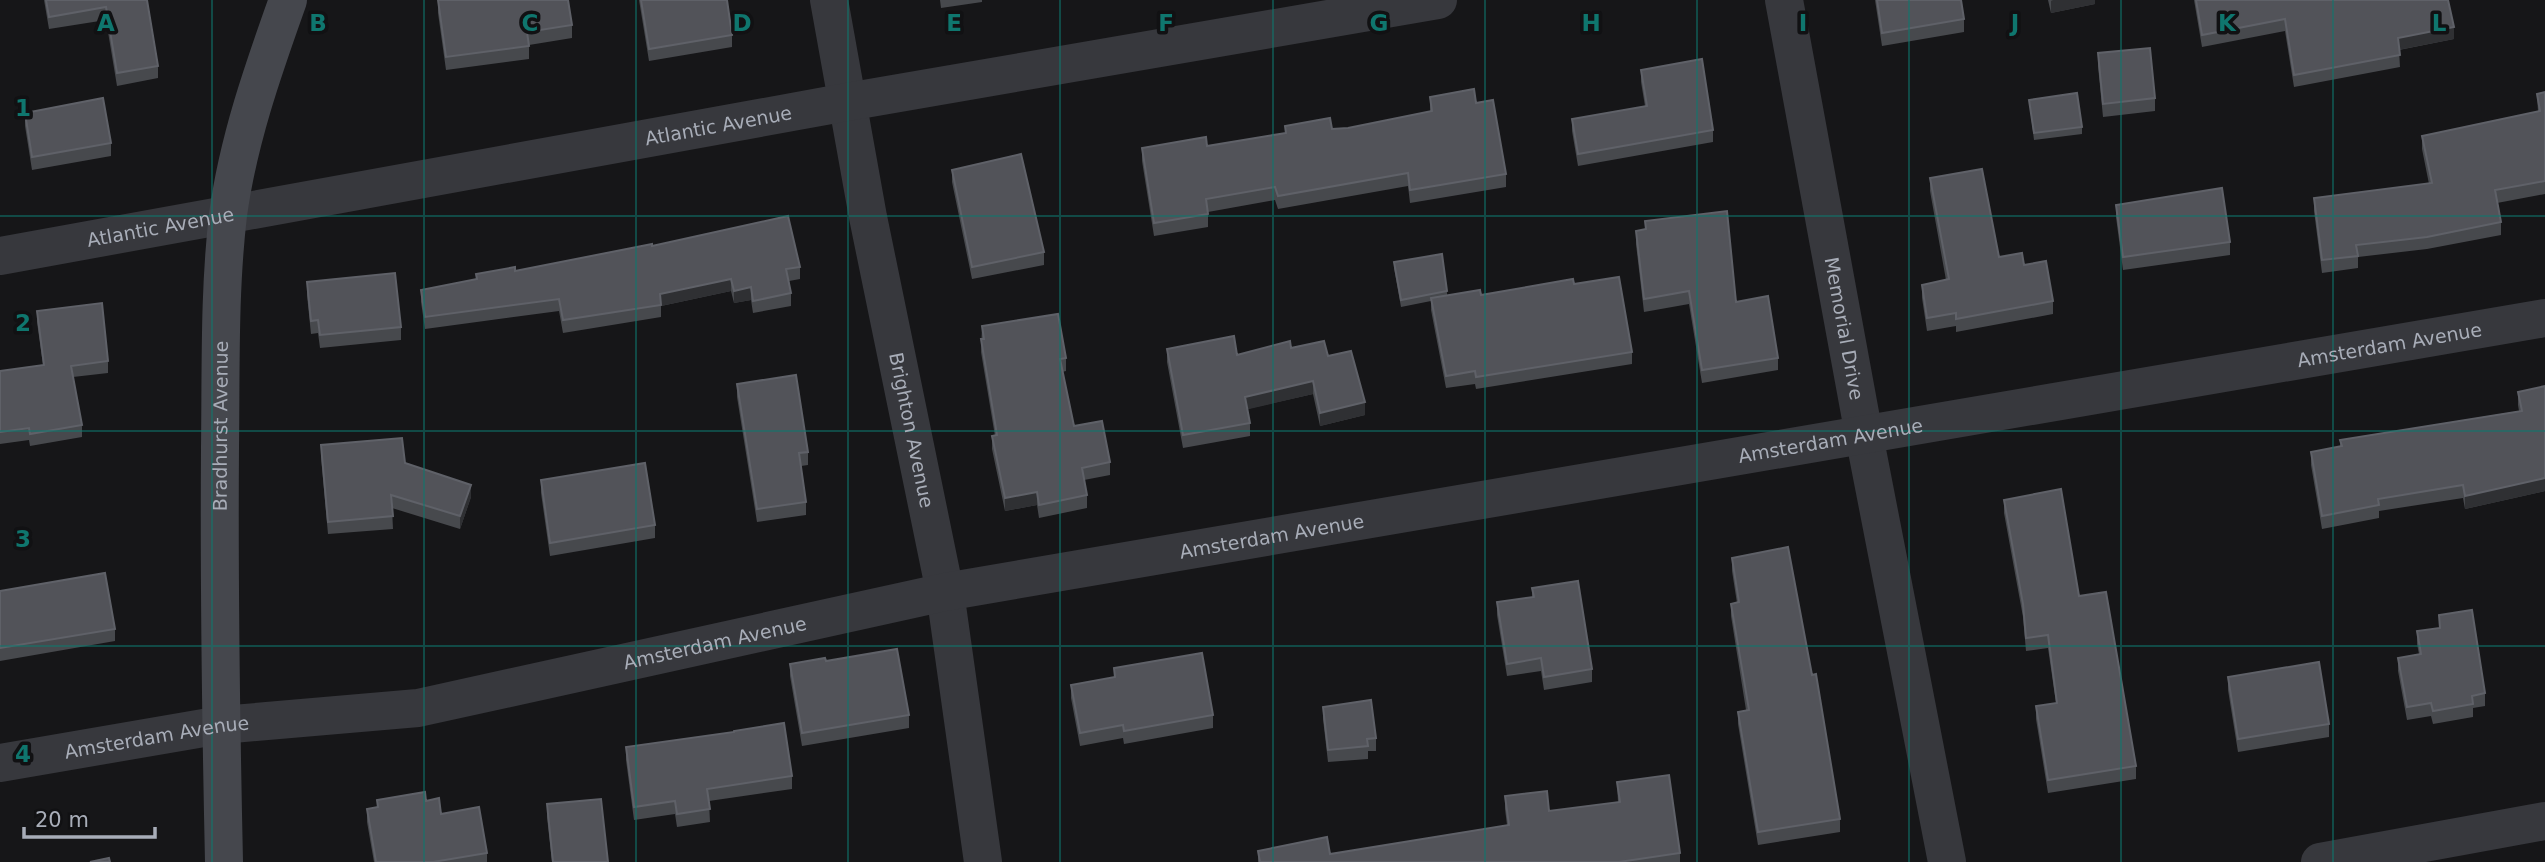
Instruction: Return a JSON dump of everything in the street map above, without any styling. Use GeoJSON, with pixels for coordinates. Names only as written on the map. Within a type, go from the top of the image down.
{"type":"FeatureCollection","features":[{"type":"Feature","properties":{"kind":"main road","name":"Bradhurst Avenue"},"geometry":{"type":"LineString","coordinates":[[224,862],[221,725],[221,338],[229,213],[244,136],[288,0]]}},
{"type":"Feature","properties":{"kind":"street","name":"Brighton Avenue"},"geometry":{"type":"LineString","coordinates":[[829,0],[945,592],[984,862]]}},
{"type":"Feature","properties":{"kind":"street","name":"Atlantic Avenue"},"geometry":{"type":"LineString","coordinates":[[0,256],[847,102],[1438,0]]}},
{"type":"Feature","properties":{"kind":"street","name":"Memorial Drive"},"geometry":{"type":"LineString","coordinates":[[1784,0],[1864,435],[1947,862]]}},
{"type":"Feature","properties":{"kind":"street","name":"Amsterdam Avenue"},"geometry":{"type":"LineString","coordinates":[[0,763],[221,725],[418,708],[945,592],[2545,318]]}},
{"type":"Feature","properties":{"kind":"street"},"geometry":{"type":"LineString","coordinates":[[2320,862],[2545,821]]}},
{"type":"Feature","properties":{"kind":"building"},"geometry":{"type":"Polygon","coordinates":[[[46,0],[147,0],[158,66],[117,73],[106,7],[49,17],[46,0]]]}},
{"type":"Feature","properties":{"kind":"building"},"geometry":{"type":"Polygon","coordinates":[[[438,0],[568,0],[572,25],[527,32],[529,46],[446,57],[438,0]]]}},
{"type":"Feature","properties":{"kind":"building"},"geometry":{"type":"Polygon","coordinates":[[[641,0],[727,0],[732,35],[649,49],[641,0]]]}},
{"type":"Feature","properties":{"kind":"building"},"geometry":{"type":"Polygon","coordinates":[[[1877,0],[1961,0],[1964,19],[1882,33],[1877,0]]]}},
{"type":"Feature","properties":{"kind":"building"},"geometry":{"type":"Polygon","coordinates":[[[2196,0],[2448,0],[2454,27],[2398,38],[2400,55],[2294,75],[2285,19],[2202,35],[2196,0]]]}},
{"type":"Feature","properties":{"kind":"building"},"geometry":{"type":"Polygon","coordinates":[[[2150,48],[2155,98],[2103,104],[2098,53],[2150,48]]]}},
{"type":"Feature","properties":{"kind":"building"},"geometry":{"type":"Polygon","coordinates":[[[1702,59],[1713,130],[1578,154],[1572,119],[1647,106],[1641,70],[1702,59]]]}},
{"type":"Feature","properties":{"kind":"building"},"geometry":{"type":"Polygon","coordinates":[[[1474,89],[1476,103],[1493,100],[1506,174],[1410,190],[1408,173],[1278,196],[1275,187],[1206,199],[1208,214],[1154,223],[1142,148],[1206,137],[1207,146],[1286,133],[1285,126],[1330,118],[1332,129],[1348,128],[1432,111],[1430,97],[1474,89]]]}},
{"type":"Feature","properties":{"kind":"building"},"geometry":{"type":"Polygon","coordinates":[[[2545,92],[2545,181],[2495,190],[2501,222],[2427,237],[2356,245],[2358,256],[2322,260],[2314,198],[2432,183],[2422,136],[2540,111],[2537,94],[2545,92]]]}},
{"type":"Feature","properties":{"kind":"building"},"geometry":{"type":"Polygon","coordinates":[[[2077,93],[2082,127],[2034,133],[2029,100],[2077,93]]]}},
{"type":"Feature","properties":{"kind":"building"},"geometry":{"type":"Polygon","coordinates":[[[103,98],[111,143],[32,157],[25,113],[103,98]]]}},
{"type":"Feature","properties":{"kind":"building"},"geometry":{"type":"Polygon","coordinates":[[[1021,154],[1044,252],[972,267],[952,170],[1021,154]]]}},
{"type":"Feature","properties":{"kind":"building"},"geometry":{"type":"Polygon","coordinates":[[[1982,169],[1999,257],[2022,253],[2024,265],[2046,261],[2053,301],[1956,319],[1956,313],[1927,318],[1922,285],[1949,279],[1930,178],[1982,169]]]}},
{"type":"Feature","properties":{"kind":"building"},"geometry":{"type":"Polygon","coordinates":[[[2222,188],[2230,242],[2123,257],[2116,205],[2222,188]]]}},
{"type":"Feature","properties":{"kind":"building"},"geometry":{"type":"Polygon","coordinates":[[[1727,211],[1736,302],[1768,296],[1778,358],[1702,370],[1689,291],[1644,299],[1636,231],[1646,229],[1645,221],[1727,211]]]}},
{"type":"Feature","properties":{"kind":"building"},"geometry":{"type":"Polygon","coordinates":[[[788,216],[800,267],[786,269],[791,293],[753,301],[751,287],[734,291],[731,279],[660,294],[661,305],[563,320],[559,299],[425,317],[421,290],[477,279],[476,274],[515,267],[515,271],[652,246],[788,216]]]}},
{"type":"Feature","properties":{"kind":"building"},"geometry":{"type":"Polygon","coordinates":[[[1442,254],[1447,291],[1401,300],[1394,262],[1442,254]]]}},
{"type":"Feature","properties":{"kind":"building"},"geometry":{"type":"Polygon","coordinates":[[[395,273],[401,327],[320,335],[318,320],[311,321],[307,282],[395,273]]]}},
{"type":"Feature","properties":{"kind":"building"},"geometry":{"type":"Polygon","coordinates":[[[1619,277],[1632,352],[1476,377],[1475,371],[1446,376],[1431,298],[1480,290],[1481,295],[1573,279],[1574,284],[1619,277]]]}},
{"type":"Feature","properties":{"kind":"building"},"geometry":{"type":"Polygon","coordinates":[[[102,303],[108,361],[71,366],[82,425],[30,434],[29,428],[0,432],[0,371],[44,365],[37,311],[102,303]]]}},
{"type":"Feature","properties":{"kind":"building"},"geometry":{"type":"Polygon","coordinates":[[[1058,314],[1066,358],[1060,359],[1074,426],[1102,421],[1110,462],[1082,468],[1087,495],[1039,505],[1037,492],[1005,498],[992,436],[997,435],[981,339],[984,339],[982,326],[1058,314]]]}},
{"type":"Feature","properties":{"kind":"building"},"geometry":{"type":"Polygon","coordinates":[[[1234,336],[1237,355],[1290,341],[1291,348],[1324,341],[1328,356],[1351,351],[1365,402],[1320,413],[1313,381],[1245,397],[1250,423],[1183,435],[1167,349],[1234,336]]]}},
{"type":"Feature","properties":{"kind":"building"},"geometry":{"type":"Polygon","coordinates":[[[796,375],[808,452],[799,453],[806,502],[757,509],[737,384],[796,375]]]}},
{"type":"Feature","properties":{"kind":"building"},"geometry":{"type":"Polygon","coordinates":[[[2545,386],[2545,478],[2465,496],[2463,485],[2378,499],[2379,505],[2322,516],[2311,452],[2342,446],[2340,440],[2522,411],[2518,392],[2545,386]]]}},
{"type":"Feature","properties":{"kind":"building"},"geometry":{"type":"Polygon","coordinates":[[[402,438],[405,463],[471,485],[460,516],[391,495],[393,516],[328,522],[321,445],[402,438]]]}},
{"type":"Feature","properties":{"kind":"building"},"geometry":{"type":"Polygon","coordinates":[[[645,463],[655,525],[550,543],[541,480],[645,463]]]}},
{"type":"Feature","properties":{"kind":"building"},"geometry":{"type":"Polygon","coordinates":[[[2061,489],[2079,596],[2106,592],[2136,766],[2048,780],[2036,706],[2057,703],[2048,635],[2026,638],[2023,604],[2004,500],[2061,489]]]}},
{"type":"Feature","properties":{"kind":"building"},"geometry":{"type":"Polygon","coordinates":[[[1788,547],[1812,675],[1816,674],[1840,819],[1758,832],[1738,712],[1749,710],[1731,604],[1739,602],[1732,558],[1788,547]]]}},
{"type":"Feature","properties":{"kind":"building"},"geometry":{"type":"Polygon","coordinates":[[[105,573],[115,629],[0,648],[0,591],[105,573]]]}},
{"type":"Feature","properties":{"kind":"building"},"geometry":{"type":"Polygon","coordinates":[[[1578,581],[1592,669],[1544,677],[1541,658],[1507,664],[1497,602],[1534,597],[1532,588],[1578,581]]]}},
{"type":"Feature","properties":{"kind":"building"},"geometry":{"type":"Polygon","coordinates":[[[2472,610],[2485,693],[2472,696],[2473,704],[2433,711],[2431,703],[2407,707],[2398,658],[2421,654],[2417,631],[2440,628],[2439,615],[2472,610]]]}},
{"type":"Feature","properties":{"kind":"building"},"geometry":{"type":"Polygon","coordinates":[[[897,649],[909,715],[802,733],[790,664],[897,649]]]}},
{"type":"Feature","properties":{"kind":"building"},"geometry":{"type":"Polygon","coordinates":[[[1202,653],[1213,715],[1124,731],[1123,725],[1080,733],[1071,685],[1115,677],[1114,668],[1202,653]]]}},
{"type":"Feature","properties":{"kind":"building"},"geometry":{"type":"Polygon","coordinates":[[[2319,662],[2329,724],[2238,739],[2228,677],[2319,662]]]}},
{"type":"Feature","properties":{"kind":"building"},"geometry":{"type":"Polygon","coordinates":[[[1371,700],[1376,738],[1367,739],[1368,746],[1328,750],[1323,707],[1371,700]]]}},
{"type":"Feature","properties":{"kind":"building"},"geometry":{"type":"Polygon","coordinates":[[[784,723],[792,776],[707,789],[710,809],[677,814],[675,801],[634,807],[626,747],[784,723]]]}},
{"type":"Feature","properties":{"kind":"building"},"geometry":{"type":"Polygon","coordinates":[[[1669,775],[1680,853],[1619,862],[1260,862],[1258,851],[1327,837],[1330,854],[1509,825],[1505,796],[1547,791],[1549,811],[1620,802],[1617,782],[1669,775]]]}},
{"type":"Feature","properties":{"kind":"building"},"geometry":{"type":"Polygon","coordinates":[[[425,792],[426,801],[439,798],[441,814],[479,807],[487,853],[433,862],[376,862],[367,809],[378,807],[377,800],[425,792]]]}},
{"type":"Feature","properties":{"kind":"building"},"geometry":{"type":"Polygon","coordinates":[[[601,799],[608,862],[553,862],[547,804],[601,799]]]}},
{"type":"Feature","properties":{"kind":"building"},"geometry":{"type":"Polygon","coordinates":[[[109,858],[110,862],[90,862],[109,858]]]}}]}
